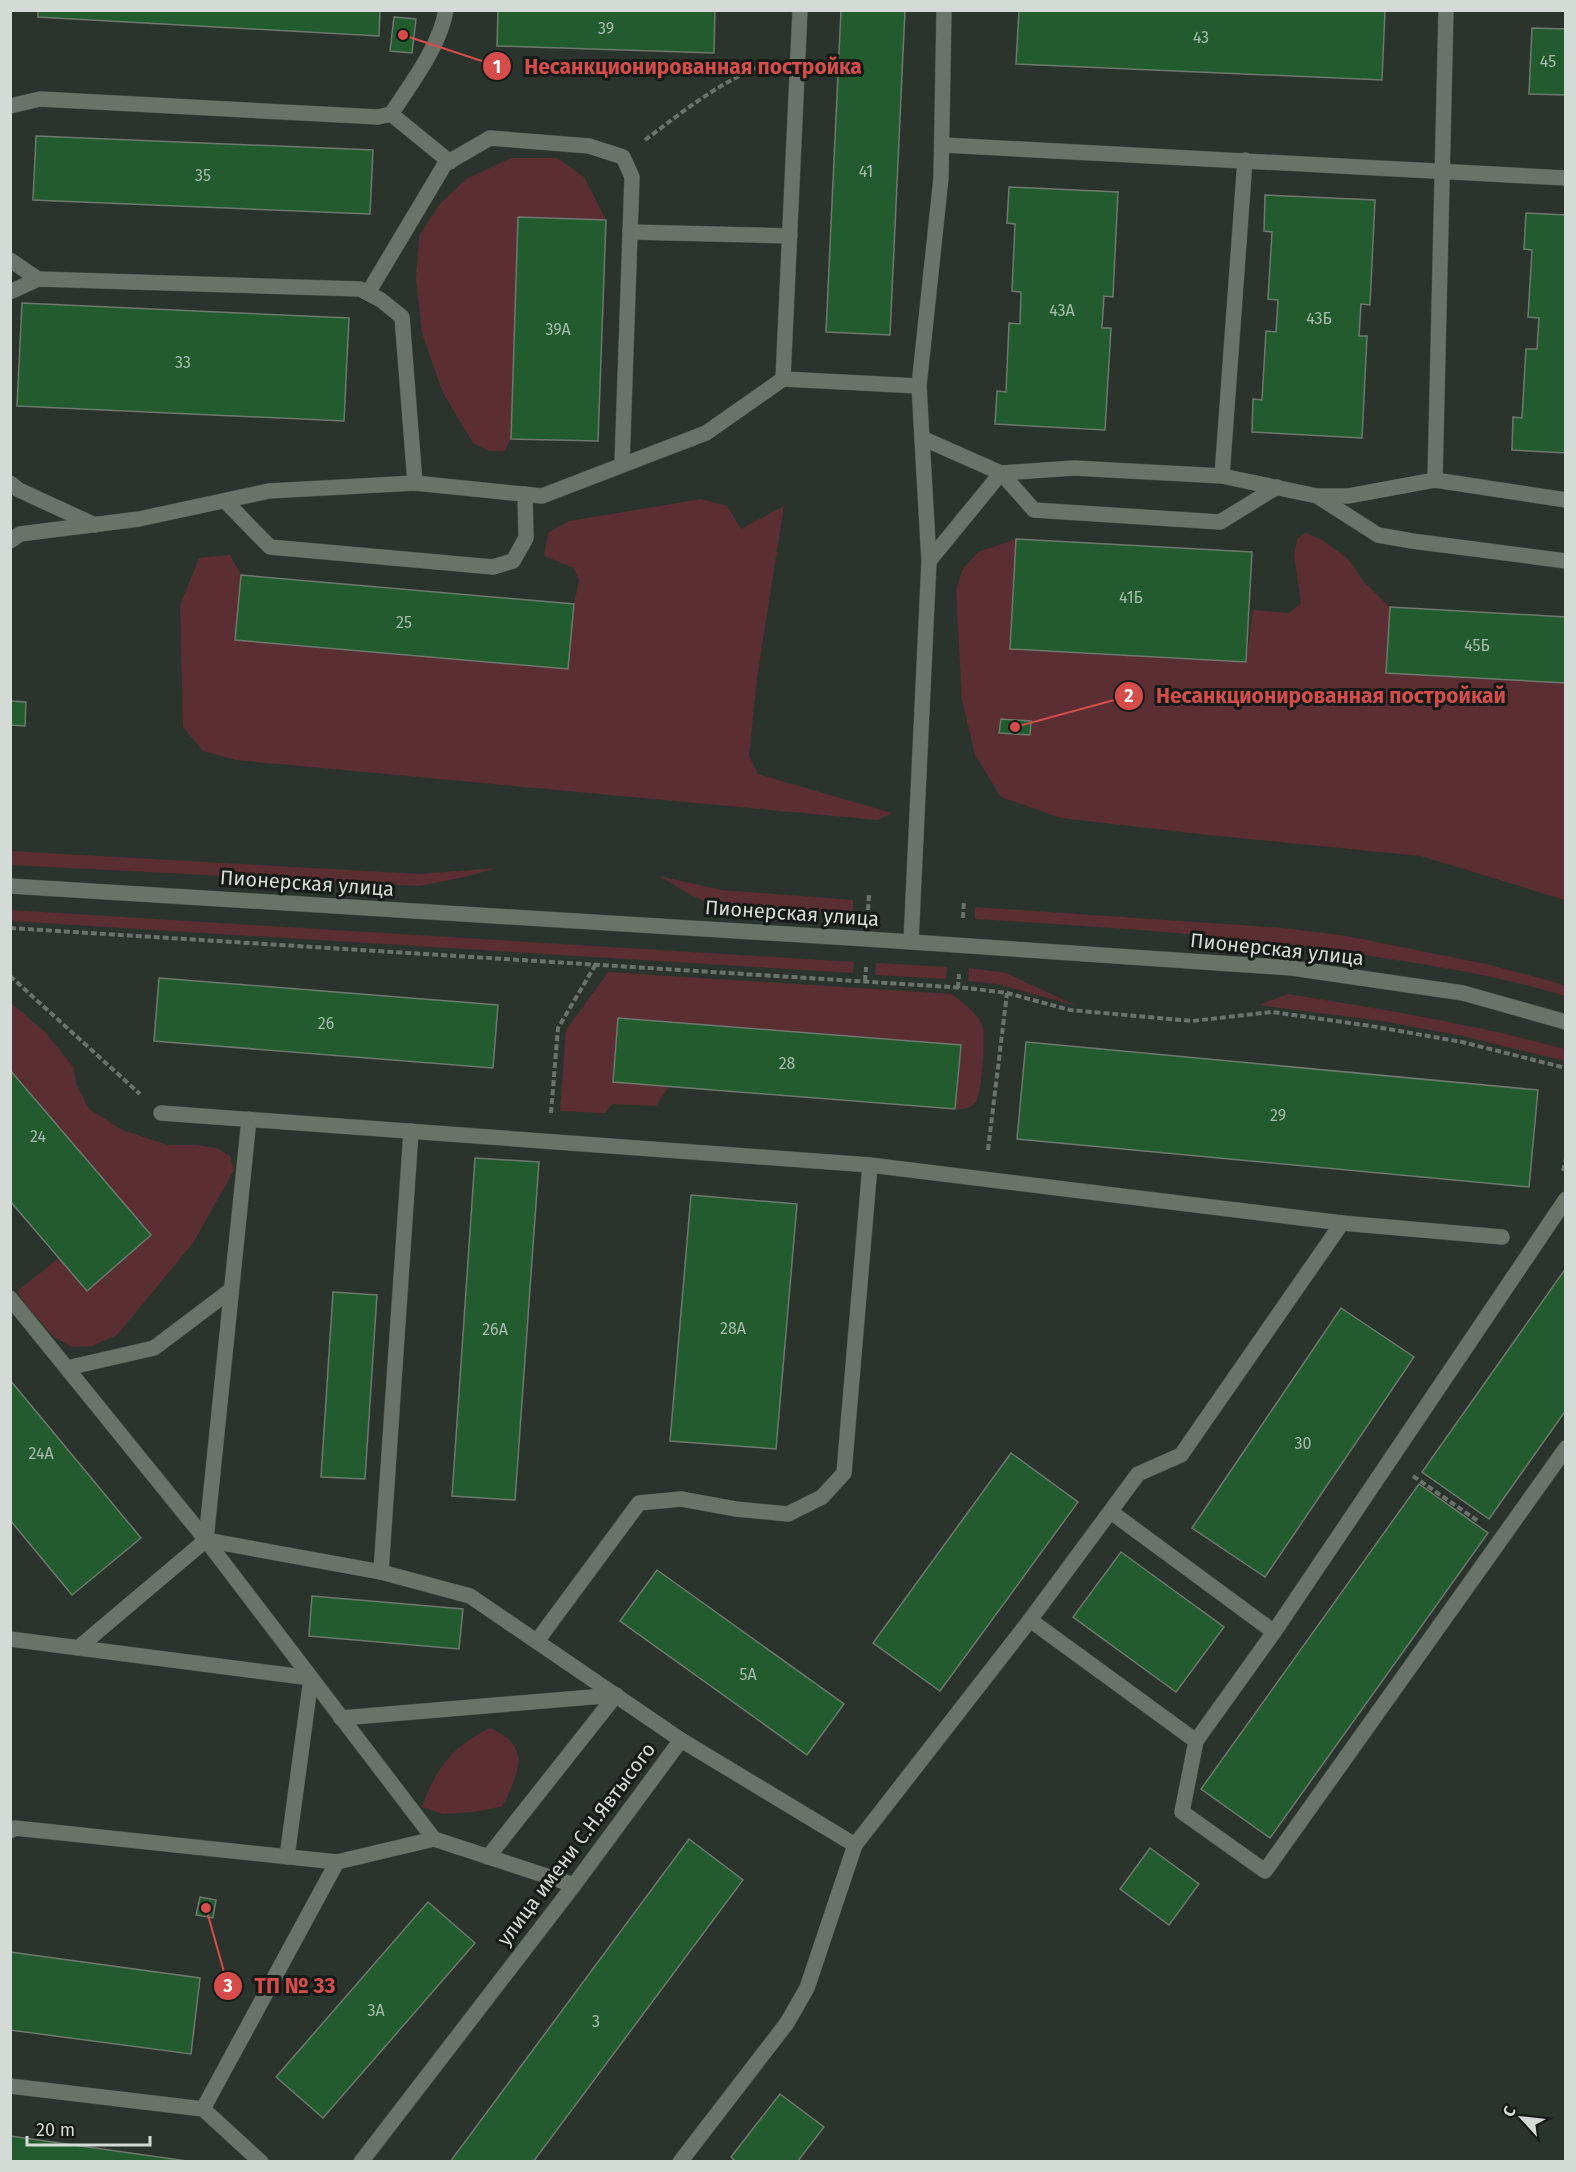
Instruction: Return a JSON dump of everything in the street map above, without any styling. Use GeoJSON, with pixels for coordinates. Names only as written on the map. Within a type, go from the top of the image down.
{"type":"FeatureCollection","features":[{"type":"Feature","properties":{"kind":"street"},"geometry":{"type":"LineString","coordinates":[[10,106],[40,99],[378,117],[391,114],[419,73],[444,23],[446,10]]}},
{"type":"Feature","properties":{"kind":"street"},"geometry":{"type":"LineString","coordinates":[[783,379],[800,10]]}},
{"type":"Feature","properties":{"kind":"street"},"geometry":{"type":"LineString","coordinates":[[912,942],[929,561],[919,386],[941,178],[944,10]]}},
{"type":"Feature","properties":{"kind":"street"},"geometry":{"type":"LineString","coordinates":[[1435,480],[1446,10]]}},
{"type":"Feature","properties":{"kind":"street"},"geometry":{"type":"LineString","coordinates":[[391,114],[450,162]]}},
{"type":"Feature","properties":{"kind":"street"},"geometry":{"type":"LineString","coordinates":[[368,293],[445,164],[490,138],[589,146],[623,157],[632,177],[622,465]]}},
{"type":"Feature","properties":{"kind":"street"},"geometry":{"type":"LineString","coordinates":[[943,145],[1566,178]]}},
{"type":"Feature","properties":{"kind":"street"},"geometry":{"type":"LineString","coordinates":[[1222,476],[1245,160]]}},
{"type":"Feature","properties":{"kind":"street"},"geometry":{"type":"LineString","coordinates":[[630,232],[790,236]]}},
{"type":"Feature","properties":{"kind":"street"},"geometry":{"type":"LineString","coordinates":[[10,261],[38,279]]}},
{"type":"Feature","properties":{"kind":"street"},"geometry":{"type":"LineString","coordinates":[[10,292],[38,279],[360,289],[381,300],[402,316],[415,483]]}},
{"type":"Feature","properties":{"kind":"street"},"geometry":{"type":"LineString","coordinates":[[10,541],[20,534],[139,519],[269,491],[415,483],[542,496],[706,433],[783,379],[919,386]]}},
{"type":"Feature","properties":{"kind":"street"},"geometry":{"type":"LineString","coordinates":[[922,438],[1001,473],[1034,510],[1220,522],[1277,487]]}},
{"type":"Feature","properties":{"kind":"street"},"geometry":{"type":"LineString","coordinates":[[929,561],[1001,473],[1074,468],[1222,476],[1317,496],[1348,496],[1435,480],[1566,500]]}},
{"type":"Feature","properties":{"kind":"street"},"geometry":{"type":"LineString","coordinates":[[10,483],[19,490],[95,525]]}},
{"type":"Feature","properties":{"kind":"street"},"geometry":{"type":"LineString","coordinates":[[225,501],[270,548],[494,567],[513,561],[526,538],[525,494]]}},
{"type":"Feature","properties":{"kind":"street"},"geometry":{"type":"LineString","coordinates":[[1317,496],[1378,535],[1412,542],[1566,561]]}},
{"type":"Feature","properties":{"kind":"street","name":"Пионерская улица"},"geometry":{"type":"LineString","coordinates":[[10,886],[1292,968],[1463,993],[1566,1022]]}},
{"type":"Feature","properties":{"kind":"street"},"geometry":{"type":"LineString","coordinates":[[161,1113],[870,1165],[1342,1223],[1502,1236]]}},
{"type":"Feature","properties":{"kind":"street"},"geometry":{"type":"LineString","coordinates":[[78,1648],[206,1540],[249,1119]]}},
{"type":"Feature","properties":{"kind":"street"},"geometry":{"type":"LineString","coordinates":[[381,1572],[411,1131]]}},
{"type":"Feature","properties":{"kind":"street"},"geometry":{"type":"LineString","coordinates":[[537,1641],[639,1503],[681,1499],[736,1509],[788,1514],[822,1497],[844,1473],[870,1165]]}},
{"type":"Feature","properties":{"kind":"street"},"geometry":{"type":"LineString","coordinates":[[1566,1199],[1274,1632],[1196,1741],[1182,1812],[1265,1871],[1566,1448]]}},
{"type":"Feature","properties":{"kind":"street"},"geometry":{"type":"LineString","coordinates":[[680,2162],[787,2023],[807,1988],[855,1845],[1030,1620],[1138,1474],[1181,1455],[1342,1223]]}},
{"type":"Feature","properties":{"kind":"street"},"geometry":{"type":"LineString","coordinates":[[67,1368],[154,1348],[231,1290]]}},
{"type":"Feature","properties":{"kind":"street"},"geometry":{"type":"LineString","coordinates":[[10,1298],[206,1540],[434,1839]]}},
{"type":"Feature","properties":{"kind":"street"},"geometry":{"type":"LineString","coordinates":[[1111,1512],[1274,1632]]}},
{"type":"Feature","properties":{"kind":"street"},"geometry":{"type":"LineString","coordinates":[[206,1540],[381,1572],[470,1596],[681,1740]]}},
{"type":"Feature","properties":{"kind":"street"},"geometry":{"type":"LineString","coordinates":[[1030,1620],[1196,1741]]}},
{"type":"Feature","properties":{"kind":"street"},"geometry":{"type":"LineString","coordinates":[[10,1639],[311,1678]]}},
{"type":"Feature","properties":{"kind":"street"},"geometry":{"type":"LineString","coordinates":[[287,1857],[311,1678]]}},
{"type":"Feature","properties":{"kind":"street"},"geometry":{"type":"LineString","coordinates":[[341,1718],[616,1695]]}},
{"type":"Feature","properties":{"kind":"street"},"geometry":{"type":"LineString","coordinates":[[488,1857],[590,1725],[616,1695]]}},
{"type":"Feature","properties":{"kind":"street","name":"улица имени С.Н.Явтысого"},"geometry":{"type":"LineString","coordinates":[[361,2162],[574,1885],[681,1740],[855,1845]]}},
{"type":"Feature","properties":{"kind":"street"},"geometry":{"type":"LineString","coordinates":[[12,1829],[337,1862],[434,1839],[574,1885]]}},
{"type":"Feature","properties":{"kind":"street"},"geometry":{"type":"LineString","coordinates":[[203,2109],[337,1862]]}},
{"type":"Feature","properties":{"kind":"street"},"geometry":{"type":"LineString","coordinates":[[10,2086],[203,2109],[261,2162]]}},
{"type":"Feature","properties":{"kind":"path"},"geometry":{"type":"LineString","coordinates":[[623,157],[705,95],[742,73],[798,51]]}},
{"type":"Feature","properties":{"kind":"path"},"geometry":{"type":"LineString","coordinates":[[868,916],[869,894]]}},
{"type":"Feature","properties":{"kind":"path"},"geometry":{"type":"LineString","coordinates":[[963,919],[964,900]]}},
{"type":"Feature","properties":{"kind":"path"},"geometry":{"type":"LineString","coordinates":[[10,928],[958,988],[1007,993],[1070,1010],[1192,1021],[1272,1012],[1462,1042],[1566,1068]]}},
{"type":"Feature","properties":{"kind":"path"},"geometry":{"type":"LineString","coordinates":[[865,981],[866,962]]}},
{"type":"Feature","properties":{"kind":"path"},"geometry":{"type":"LineString","coordinates":[[549,1141],[558,1028],[597,964]]}},
{"type":"Feature","properties":{"kind":"path"},"geometry":{"type":"LineString","coordinates":[[958,988],[959,968]]}},
{"type":"Feature","properties":{"kind":"path"},"geometry":{"type":"LineString","coordinates":[[10,976],[161,1113]]}},
{"type":"Feature","properties":{"kind":"path"},"geometry":{"type":"LineString","coordinates":[[988,1153],[1007,993]]}},
{"type":"Feature","properties":{"kind":"path"},"geometry":{"type":"LineString","coordinates":[[1390,1460],[1502,1538]]}},
{"type":"Feature","properties":{"kind":"shaded area"},"geometry":{"type":"Polygon","coordinates":[[[511,158],[557,158],[584,177],[606,220],[518,217],[511,439],[504,451],[489,451],[473,443],[443,393],[422,333],[416,279],[419,236],[440,204],[466,179],[511,158]]]}},
{"type":"Feature","properties":{"kind":"shaded area"},"geometry":{"type":"Polygon","coordinates":[[[701,499],[727,506],[741,529],[784,506],[757,678],[749,756],[758,774],[892,813],[878,820],[236,760],[203,751],[183,727],[180,605],[199,558],[230,555],[241,575],[235,640],[568,668],[574,604],[579,580],[574,568],[544,556],[548,533],[569,521],[701,499]]]}},
{"type":"Feature","properties":{"kind":"shaded area"},"geometry":{"type":"Polygon","coordinates":[[[1306,533],[1322,540],[1348,559],[1364,582],[1390,607],[1386,673],[1565,683],[1565,900],[1421,856],[1061,818],[1001,797],[975,755],[962,700],[956,591],[962,570],[978,552],[1016,539],[1011,642],[1246,662],[1253,610],[1289,613],[1301,603],[1294,556],[1297,539],[1306,533]]]}},
{"type":"Feature","properties":{"kind":"shaded area"},"geometry":{"type":"Polygon","coordinates":[[[10,851],[420,874],[497,868],[419,886],[11,865],[10,851]]]}},
{"type":"Feature","properties":{"kind":"shaded area"},"geometry":{"type":"Polygon","coordinates":[[[659,876],[721,890],[853,900],[853,916],[720,907],[693,896],[659,876]]]}},
{"type":"Feature","properties":{"kind":"shaded area"},"geometry":{"type":"Polygon","coordinates":[[[975,907],[1283,928],[1347,936],[1486,964],[1558,983],[1565,986],[1565,996],[1523,984],[1460,971],[1291,945],[1186,934],[975,919],[975,907]]]}},
{"type":"Feature","properties":{"kind":"shaded area"},"geometry":{"type":"Polygon","coordinates":[[[10,910],[854,962],[853,973],[11,921],[10,910]]]}},
{"type":"Feature","properties":{"kind":"shaded area"},"geometry":{"type":"Polygon","coordinates":[[[876,963],[947,967],[946,979],[875,975],[876,963]]]}},
{"type":"Feature","properties":{"kind":"shaded area"},"geometry":{"type":"Polygon","coordinates":[[[969,968],[1006,973],[1077,1006],[997,984],[968,981],[969,968]]]}},
{"type":"Feature","properties":{"kind":"shaded area"},"geometry":{"type":"Polygon","coordinates":[[[608,972],[952,994],[972,1011],[982,1024],[982,1075],[976,1102],[964,1109],[955,1109],[961,1046],[618,1019],[613,1081],[669,1086],[656,1106],[612,1104],[605,1113],[560,1111],[566,1030],[608,972]]]}},
{"type":"Feature","properties":{"kind":"shaded area"},"geometry":{"type":"Polygon","coordinates":[[[1288,994],[1427,1018],[1531,1040],[1565,1049],[1565,1061],[1458,1035],[1381,1021],[1259,1005],[1288,994]]]}},
{"type":"Feature","properties":{"kind":"shaded area"},"geometry":{"type":"Polygon","coordinates":[[[10,1002],[46,1033],[74,1068],[76,1084],[89,1109],[122,1130],[168,1145],[217,1148],[230,1156],[234,1170],[193,1243],[117,1335],[92,1346],[72,1347],[54,1337],[17,1291],[59,1258],[87,1290],[151,1235],[11,1070],[10,1002]]]}},
{"type":"Feature","properties":{"kind":"shaded area"},"geometry":{"type":"Polygon","coordinates":[[[490,1728],[504,1735],[517,1752],[517,1772],[503,1806],[474,1812],[443,1814],[422,1807],[433,1781],[447,1760],[466,1743],[490,1728]]]}},
{"type":"Feature","properties":{"kind":"building"},"geometry":{"type":"Polygon","coordinates":[[[38,10],[380,10],[379,36],[38,17],[38,10]]]}},
{"type":"Feature","properties":{"kind":"building"},"geometry":{"type":"Polygon","coordinates":[[[498,10],[715,10],[714,53],[497,46],[498,10]]]}},
{"type":"Feature","properties":{"kind":"building"},"geometry":{"type":"Polygon","coordinates":[[[841,10],[905,10],[890,335],[826,332],[841,10]]]}},
{"type":"Feature","properties":{"kind":"building"},"geometry":{"type":"Polygon","coordinates":[[[1019,10],[1385,10],[1382,80],[1016,64],[1019,10]]]}},
{"type":"Feature","properties":{"kind":"building"},"geometry":{"type":"Polygon","coordinates":[[[394,17],[416,19],[412,53],[390,51],[394,17]]]}},
{"type":"Feature","properties":{"kind":"building"},"geometry":{"type":"Polygon","coordinates":[[[1532,28],[1566,29],[1566,95],[1529,94],[1532,28]]]}},
{"type":"Feature","properties":{"kind":"building"},"geometry":{"type":"Polygon","coordinates":[[[36,136],[373,150],[370,214],[33,200],[36,136]]]}},
{"type":"Feature","properties":{"kind":"building"},"geometry":{"type":"Polygon","coordinates":[[[1009,187],[1118,192],[1113,297],[1104,296],[1102,328],[1111,328],[1105,430],[995,424],[997,391],[1006,392],[1009,323],[1020,324],[1021,292],[1012,291],[1015,224],[1007,223],[1009,187]]]}},
{"type":"Feature","properties":{"kind":"building"},"geometry":{"type":"Polygon","coordinates":[[[1265,195],[1375,200],[1370,305],[1361,304],[1359,336],[1367,336],[1362,438],[1252,432],[1253,399],[1262,400],[1266,331],[1276,332],[1278,300],[1268,299],[1272,232],[1264,231],[1265,195]]]}},
{"type":"Feature","properties":{"kind":"building"},"geometry":{"type":"Polygon","coordinates":[[[1526,213],[1566,215],[1566,453],[1512,450],[1513,417],[1522,418],[1526,349],[1537,349],[1539,318],[1528,317],[1532,250],[1524,249],[1526,213]]]}},
{"type":"Feature","properties":{"kind":"building"},"geometry":{"type":"Polygon","coordinates":[[[518,217],[606,220],[598,441],[511,439],[518,217]]]}},
{"type":"Feature","properties":{"kind":"building"},"geometry":{"type":"Polygon","coordinates":[[[22,303],[349,318],[344,421],[17,406],[22,303]]]}},
{"type":"Feature","properties":{"kind":"building"},"geometry":{"type":"Polygon","coordinates":[[[1016,539],[1252,552],[1246,662],[1010,649],[1016,539]]]}},
{"type":"Feature","properties":{"kind":"building"},"geometry":{"type":"Polygon","coordinates":[[[241,575],[574,604],[568,669],[235,640],[241,575]]]}},
{"type":"Feature","properties":{"kind":"building"},"geometry":{"type":"Polygon","coordinates":[[[1390,607],[1566,617],[1566,683],[1386,673],[1390,607]]]}},
{"type":"Feature","properties":{"kind":"building"},"geometry":{"type":"Polygon","coordinates":[[[10,701],[26,702],[25,726],[10,725],[10,701]]]}},
{"type":"Feature","properties":{"kind":"building"},"geometry":{"type":"Polygon","coordinates":[[[1001,719],[1031,721],[1030,735],[999,733],[1001,719]]]}},
{"type":"Feature","properties":{"kind":"building"},"geometry":{"type":"Polygon","coordinates":[[[159,978],[498,1005],[493,1068],[154,1041],[159,978]]]}},
{"type":"Feature","properties":{"kind":"building"},"geometry":{"type":"Polygon","coordinates":[[[618,1018],[961,1045],[955,1109],[613,1082],[618,1018]]]}},
{"type":"Feature","properties":{"kind":"building"},"geometry":{"type":"Polygon","coordinates":[[[1026,1042],[1538,1090],[1529,1187],[1017,1139],[1026,1042]]]}},
{"type":"Feature","properties":{"kind":"building"},"geometry":{"type":"Polygon","coordinates":[[[10,1070],[151,1235],[87,1291],[10,1201],[10,1070]]]}},
{"type":"Feature","properties":{"kind":"building"},"geometry":{"type":"Polygon","coordinates":[[[475,1158],[539,1162],[515,1500],[452,1496],[475,1158]]]}},
{"type":"Feature","properties":{"kind":"building"},"geometry":{"type":"Polygon","coordinates":[[[691,1195],[797,1204],[776,1449],[670,1441],[691,1195]]]}},
{"type":"Feature","properties":{"kind":"building"},"geometry":{"type":"Polygon","coordinates":[[[1566,1268],[1566,1410],[1489,1519],[1422,1472],[1566,1268]]]}},
{"type":"Feature","properties":{"kind":"building"},"geometry":{"type":"Polygon","coordinates":[[[333,1292],[377,1295],[365,1479],[321,1477],[333,1292]]]}},
{"type":"Feature","properties":{"kind":"building"},"geometry":{"type":"Polygon","coordinates":[[[1341,1308],[1414,1357],[1265,1577],[1192,1528],[1341,1308]]]}},
{"type":"Feature","properties":{"kind":"building"},"geometry":{"type":"Polygon","coordinates":[[[10,1380],[141,1538],[72,1595],[10,1520],[10,1380]]]}},
{"type":"Feature","properties":{"kind":"building"},"geometry":{"type":"Polygon","coordinates":[[[1011,1453],[1078,1502],[940,1691],[873,1643],[1011,1453]]]}},
{"type":"Feature","properties":{"kind":"building"},"geometry":{"type":"Polygon","coordinates":[[[1419,1484],[1488,1533],[1270,1838],[1201,1789],[1419,1484]]]}},
{"type":"Feature","properties":{"kind":"building"},"geometry":{"type":"Polygon","coordinates":[[[1121,1552],[1224,1627],[1176,1692],[1073,1617],[1121,1552]]]}},
{"type":"Feature","properties":{"kind":"building"},"geometry":{"type":"Polygon","coordinates":[[[657,1570],[844,1704],[807,1755],[620,1621],[657,1570]]]}},
{"type":"Feature","properties":{"kind":"building"},"geometry":{"type":"Polygon","coordinates":[[[312,1596],[463,1609],[459,1649],[309,1636],[312,1596]]]}},
{"type":"Feature","properties":{"kind":"building"},"geometry":{"type":"Polygon","coordinates":[[[689,1839],[743,1880],[533,2162],[450,2162],[689,1839]]]}},
{"type":"Feature","properties":{"kind":"building"},"geometry":{"type":"Polygon","coordinates":[[[1150,1848],[1199,1884],[1169,1925],[1120,1889],[1150,1848]]]}},
{"type":"Feature","properties":{"kind":"building"},"geometry":{"type":"Polygon","coordinates":[[[200,1897],[216,1900],[213,1918],[196,1915],[200,1897]]]}},
{"type":"Feature","properties":{"kind":"building"},"geometry":{"type":"Polygon","coordinates":[[[428,1902],[475,1943],[323,2118],[276,2077],[428,1902]]]}},
{"type":"Feature","properties":{"kind":"building"},"geometry":{"type":"Polygon","coordinates":[[[10,1952],[200,1978],[191,2054],[10,2030],[10,1952]]]}},
{"type":"Feature","properties":{"kind":"building"},"geometry":{"type":"Polygon","coordinates":[[[780,2094],[824,2127],[797,2162],[736,2162],[731,2157],[780,2094]]]}},
{"type":"Feature","properties":{"kind":"building"},"geometry":{"type":"Polygon","coordinates":[[[10,2136],[194,2162],[10,2162],[10,2136]]]}},
{"type":"Feature","properties":{"kind":"place","name":"Несанкционированная постройка"},"geometry":{"type":"Point","coordinates":[403,35]}},
{"type":"Feature","properties":{"kind":"place","name":"Несанкционированная постройкай"},"geometry":{"type":"Point","coordinates":[1015,727]}},
{"type":"Feature","properties":{"kind":"place","name":"ТП № 33"},"geometry":{"type":"Point","coordinates":[206,1908]}}]}
